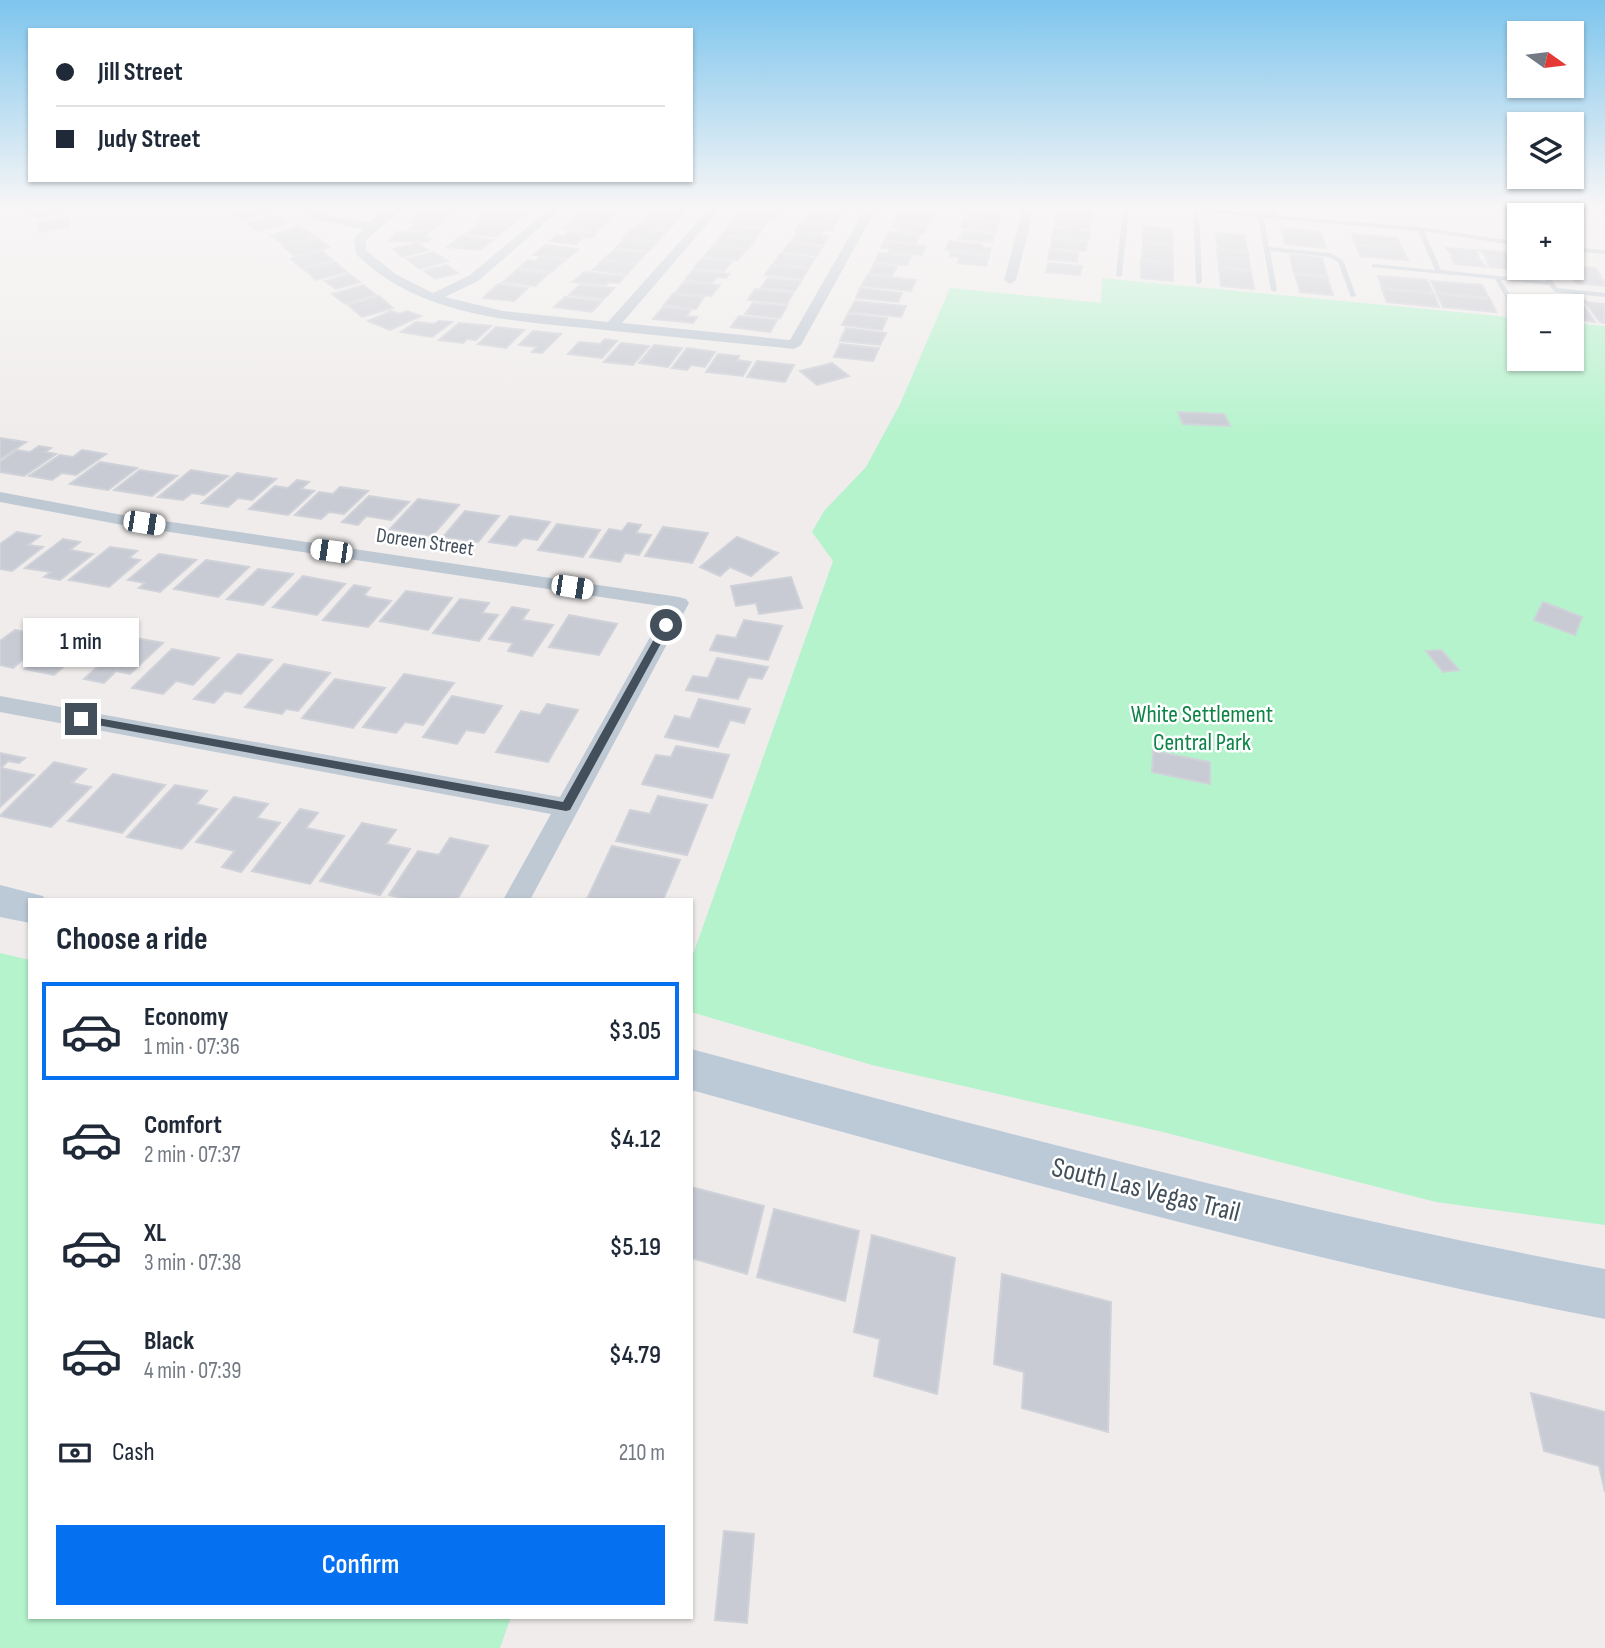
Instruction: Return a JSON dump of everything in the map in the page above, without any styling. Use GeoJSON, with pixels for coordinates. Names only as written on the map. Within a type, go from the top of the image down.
{"type":"FeatureCollection","features":[{"type":"Feature","properties":{"kind":"main road"},"geometry":{"type":"LineString","coordinates":[[0,901],[28,908]]}},
{"type":"Feature","properties":{"kind":"main road","name":"South Las Vegas Trail"},"geometry":{"type":"LineString","coordinates":[[693,1070],[1085,1177],[1510,1276],[1605,1294]]}},
{"type":"Feature","properties":{"kind":"street"},"geometry":{"type":"LineString","coordinates":[[406,286],[417,293],[457,306],[503,315],[794,345],[827,286]]}},
{"type":"Feature","properties":{"kind":"street"},"geometry":{"type":"LineString","coordinates":[[433,298],[458,286]]}},
{"type":"Feature","properties":{"kind":"street"},"geometry":{"type":"LineString","coordinates":[[612,326],[647,286]]}},
{"type":"Feature","properties":{"kind":"street","name":"Doreen Street"},"geometry":{"type":"LineString","coordinates":[[0,498],[117,519],[679,603],[566,807]]}},
{"type":"Feature","properties":{"kind":"street"},"geometry":{"type":"LineString","coordinates":[[0,704],[566,807],[517,898]]}},
{"type":"Feature","properties":{"kind":"lane"},"geometry":{"type":"LineString","coordinates":[[1273,286],[1274,290]]}},
{"type":"Feature","properties":{"kind":"lane"},"geometry":{"type":"LineString","coordinates":[[1350,286],[1353,296]]}},
{"type":"Feature","properties":{"kind":"lane"},"geometry":{"type":"LineString","coordinates":[[1553,286],[1555,290],[1605,295]]}},
{"type":"Feature","properties":{"kind":"green space","name":"White Settlement Central Park"},"geometry":{"type":"Polygon","coordinates":[[[1102,286],[1184,286],[1507,317],[1507,371],[1584,371],[1584,324],[1605,326],[1605,1225],[1436,1202],[1163,1132],[872,1065],[693,1013],[693,954],[833,561],[812,532],[824,511],[866,467],[900,404],[950,288],[1101,303],[1102,286]]]}},
{"type":"Feature","properties":{"kind":"green space"},"geometry":{"type":"Polygon","coordinates":[[[0,953],[28,960],[28,1619],[510,1619],[500,1648],[0,1648],[0,953]]]}},
{"type":"Feature","properties":{"kind":"building"},"geometry":{"type":"Polygon","coordinates":[[[364,286],[376,295],[345,304],[332,294],[364,286]]]}},
{"type":"Feature","properties":{"kind":"building"},"geometry":{"type":"Polygon","coordinates":[[[496,286],[528,288],[514,301],[483,298],[496,286]]]}},
{"type":"Feature","properties":{"kind":"building"},"geometry":{"type":"Polygon","coordinates":[[[579,286],[614,288],[604,299],[569,295],[579,286]]]}},
{"type":"Feature","properties":{"kind":"building"},"geometry":{"type":"Polygon","coordinates":[[[681,286],[719,286],[711,296],[675,293],[681,286]]]}},
{"type":"Feature","properties":{"kind":"building"},"geometry":{"type":"Polygon","coordinates":[[[762,286],[798,286],[795,291],[761,288],[762,286]]]}},
{"type":"Feature","properties":{"kind":"building"},"geometry":{"type":"Polygon","coordinates":[[[862,286],[913,286],[911,291],[862,286]]]}},
{"type":"Feature","properties":{"kind":"building"},"geometry":{"type":"Polygon","coordinates":[[[1221,286],[1253,286],[1254,289],[1221,286]]]}},
{"type":"Feature","properties":{"kind":"building"},"geometry":{"type":"Polygon","coordinates":[[[1298,286],[1330,286],[1333,295],[1300,292],[1298,286]]]}},
{"type":"Feature","properties":{"kind":"building"},"geometry":{"type":"Polygon","coordinates":[[[1381,286],[1430,286],[1433,293],[1381,286]]]}},
{"type":"Feature","properties":{"kind":"building"},"geometry":{"type":"Polygon","coordinates":[[[1433,286],[1482,286],[1489,298],[1437,293],[1433,286]]]}},
{"type":"Feature","properties":{"kind":"building"},"geometry":{"type":"Polygon","coordinates":[[[860,288],[902,293],[898,302],[856,298],[860,288]]]}},
{"type":"Feature","properties":{"kind":"building"},"geometry":{"type":"Polygon","coordinates":[[[755,289],[793,293],[787,304],[748,300],[755,289]]]}},
{"type":"Feature","properties":{"kind":"building"},"geometry":{"type":"Polygon","coordinates":[[[1382,289],[1434,294],[1439,307],[1387,302],[1382,289]]]}},
{"type":"Feature","properties":{"kind":"building"},"geometry":{"type":"Polygon","coordinates":[[[673,294],[704,297],[696,309],[664,305],[673,294]]]}},
{"type":"Feature","properties":{"kind":"building"},"geometry":{"type":"Polygon","coordinates":[[[1437,294],[1490,299],[1496,312],[1443,307],[1437,294]]]}},
{"type":"Feature","properties":{"kind":"building"},"geometry":{"type":"Polygon","coordinates":[[[379,296],[393,308],[362,317],[348,305],[379,296]]]}},
{"type":"Feature","properties":{"kind":"building"},"geometry":{"type":"Polygon","coordinates":[[[565,297],[602,301],[592,312],[554,307],[565,297]]]}},
{"type":"Feature","properties":{"kind":"building"},"geometry":{"type":"Polygon","coordinates":[[[855,301],[906,306],[901,317],[849,312],[855,301]]]}},
{"type":"Feature","properties":{"kind":"building"},"geometry":{"type":"Polygon","coordinates":[[[1585,302],[1605,304],[1605,323],[1600,322],[1585,302]]]}},
{"type":"Feature","properties":{"kind":"building"},"geometry":{"type":"Polygon","coordinates":[[[753,303],[787,306],[780,318],[745,314],[753,303]]]}},
{"type":"Feature","properties":{"kind":"building"},"geometry":{"type":"Polygon","coordinates":[[[1584,306],[1595,322],[1584,320],[1584,306]]]}},
{"type":"Feature","properties":{"kind":"building"},"geometry":{"type":"Polygon","coordinates":[[[663,307],[691,310],[686,316],[697,317],[693,323],[653,319],[663,307]]]}},
{"type":"Feature","properties":{"kind":"building"},"geometry":{"type":"Polygon","coordinates":[[[391,311],[399,314],[407,311],[421,316],[390,330],[368,321],[391,311]]]}},
{"type":"Feature","properties":{"kind":"building"},"geometry":{"type":"Polygon","coordinates":[[[848,314],[887,318],[882,330],[842,325],[848,314]]]}},
{"type":"Feature","properties":{"kind":"building"},"geometry":{"type":"Polygon","coordinates":[[[739,316],[777,320],[770,332],[731,327],[739,316]]]}},
{"type":"Feature","properties":{"kind":"building"},"geometry":{"type":"Polygon","coordinates":[[[439,321],[452,322],[432,337],[401,332],[416,322],[434,324],[439,321]]]}},
{"type":"Feature","properties":{"kind":"building"},"geometry":{"type":"Polygon","coordinates":[[[459,323],[491,326],[476,340],[467,339],[463,343],[439,340],[459,323]]]}},
{"type":"Feature","properties":{"kind":"building"},"geometry":{"type":"Polygon","coordinates":[[[496,327],[524,330],[506,348],[478,344],[496,327]]]}},
{"type":"Feature","properties":{"kind":"building"},"geometry":{"type":"Polygon","coordinates":[[[846,328],[886,333],[880,345],[840,341],[846,328]]]}},
{"type":"Feature","properties":{"kind":"building"},"geometry":{"type":"Polygon","coordinates":[[[533,331],[561,334],[542,353],[532,352],[537,347],[519,345],[533,331]]]}},
{"type":"Feature","properties":{"kind":"building"},"geometry":{"type":"Polygon","coordinates":[[[605,339],[617,341],[602,358],[568,354],[579,342],[600,344],[605,339]]]}},
{"type":"Feature","properties":{"kind":"building"},"geometry":{"type":"Polygon","coordinates":[[[621,343],[649,346],[633,365],[604,362],[621,343]]]}},
{"type":"Feature","properties":{"kind":"building"},"geometry":{"type":"Polygon","coordinates":[[[840,344],[879,348],[873,361],[834,357],[840,344]]]}},
{"type":"Feature","properties":{"kind":"building"},"geometry":{"type":"Polygon","coordinates":[[[654,345],[682,348],[668,367],[639,363],[654,345]]]}},
{"type":"Feature","properties":{"kind":"building"},"geometry":{"type":"Polygon","coordinates":[[[687,348],[715,352],[705,367],[691,365],[687,370],[672,368],[687,348]]]}},
{"type":"Feature","properties":{"kind":"building"},"geometry":{"type":"Polygon","coordinates":[[[718,354],[739,356],[737,360],[751,362],[743,376],[706,372],[718,354]]]}},
{"type":"Feature","properties":{"kind":"building"},"geometry":{"type":"Polygon","coordinates":[[[757,361],[794,365],[785,382],[747,377],[757,361]]]}},
{"type":"Feature","properties":{"kind":"building"},"geometry":{"type":"Polygon","coordinates":[[[832,363],[849,376],[817,385],[800,371],[832,363]]]}},
{"type":"Feature","properties":{"kind":"building"},"geometry":{"type":"Polygon","coordinates":[[[1178,412],[1224,414],[1230,426],[1183,424],[1178,412]]]}},
{"type":"Feature","properties":{"kind":"building"},"geometry":{"type":"Polygon","coordinates":[[[0,438],[26,442],[0,459],[0,438]]]}},
{"type":"Feature","properties":{"kind":"building"},"geometry":{"type":"Polygon","coordinates":[[[39,446],[51,448],[45,452],[56,454],[24,476],[0,472],[0,462],[17,450],[30,452],[39,446]]]}},
{"type":"Feature","properties":{"kind":"building"},"geometry":{"type":"Polygon","coordinates":[[[82,450],[106,454],[76,475],[62,473],[52,480],[29,476],[60,455],[73,457],[82,450]]]}},
{"type":"Feature","properties":{"kind":"building"},"geometry":{"type":"Polygon","coordinates":[[[100,462],[137,468],[108,490],[70,484],[100,462]]]}},
{"type":"Feature","properties":{"kind":"building"},"geometry":{"type":"Polygon","coordinates":[[[140,470],[177,476],[152,496],[114,490],[140,470]]]}},
{"type":"Feature","properties":{"kind":"building"},"geometry":{"type":"Polygon","coordinates":[[[191,470],[228,476],[204,495],[192,493],[183,500],[158,497],[191,470]]]}},
{"type":"Feature","properties":{"kind":"building"},"geometry":{"type":"Polygon","coordinates":[[[237,473],[276,479],[252,500],[238,498],[228,507],[202,503],[237,473]]]}},
{"type":"Feature","properties":{"kind":"building"},"geometry":{"type":"Polygon","coordinates":[[[297,480],[309,482],[301,489],[314,491],[288,515],[249,509],[275,486],[288,488],[297,480]]]}},
{"type":"Feature","properties":{"kind":"building"},"geometry":{"type":"Polygon","coordinates":[[[340,487],[368,491],[344,514],[329,512],[321,519],[295,515],[319,492],[333,494],[340,487]]]}},
{"type":"Feature","properties":{"kind":"building"},"geometry":{"type":"Polygon","coordinates":[[[369,496],[409,502],[391,520],[366,516],[358,525],[342,522],[369,496]]]}},
{"type":"Feature","properties":{"kind":"building"},"geometry":{"type":"Polygon","coordinates":[[[418,499],[459,505],[432,536],[390,529],[418,499]]]}},
{"type":"Feature","properties":{"kind":"building"},"geometry":{"type":"Polygon","coordinates":[[[465,511],[499,516],[478,542],[443,537],[465,511]]]}},
{"type":"Feature","properties":{"kind":"building"},"geometry":{"type":"Polygon","coordinates":[[[510,516],[550,522],[537,540],[523,538],[516,546],[489,542],[510,516]]]}},
{"type":"Feature","properties":{"kind":"building"},"geometry":{"type":"Polygon","coordinates":[[[628,523],[641,525],[636,533],[651,535],[639,555],[625,553],[620,562],[590,557],[609,529],[622,531],[628,523]]]}},
{"type":"Feature","properties":{"kind":"building"},"geometry":{"type":"Polygon","coordinates":[[[557,524],[600,530],[583,557],[538,550],[557,524]]]}},
{"type":"Feature","properties":{"kind":"building"},"geometry":{"type":"Polygon","coordinates":[[[663,527],[708,533],[692,563],[645,556],[663,527]]]}},
{"type":"Feature","properties":{"kind":"building"},"geometry":{"type":"Polygon","coordinates":[[[17,532],[40,536],[28,545],[43,547],[12,571],[0,569],[0,544],[17,532]]]}},
{"type":"Feature","properties":{"kind":"building"},"geometry":{"type":"Polygon","coordinates":[[[737,537],[778,553],[751,576],[730,567],[720,576],[700,567],[737,537]]]}},
{"type":"Feature","properties":{"kind":"building"},"geometry":{"type":"Polygon","coordinates":[[[63,539],[80,542],[70,550],[93,554],[60,580],[44,577],[51,572],[25,568],[63,539]]]}},
{"type":"Feature","properties":{"kind":"building"},"geometry":{"type":"Polygon","coordinates":[[[110,547],[137,551],[129,558],[140,560],[109,587],[69,580],[110,547]]]}},
{"type":"Feature","properties":{"kind":"building"},"geometry":{"type":"Polygon","coordinates":[[[159,554],[196,560],[160,592],[139,588],[145,583],[128,580],[159,554]]]}},
{"type":"Feature","properties":{"kind":"building"},"geometry":{"type":"Polygon","coordinates":[[[206,560],[249,567],[218,597],[174,589],[206,560]]]}},
{"type":"Feature","properties":{"kind":"building"},"geometry":{"type":"Polygon","coordinates":[[[258,569],[293,574],[263,605],[227,599],[258,569]]]}},
{"type":"Feature","properties":{"kind":"building"},"geometry":{"type":"Polygon","coordinates":[[[303,576],[345,584],[317,615],[273,607],[303,576]]]}},
{"type":"Feature","properties":{"kind":"building"},"geometry":{"type":"Polygon","coordinates":[[[791,577],[802,608],[759,614],[756,603],[736,606],[731,586],[791,577]]]}},
{"type":"Feature","properties":{"kind":"building"},"geometry":{"type":"Polygon","coordinates":[[[354,585],[370,588],[364,595],[391,601],[368,627],[323,620],[354,585]]]}},
{"type":"Feature","properties":{"kind":"building"},"geometry":{"type":"Polygon","coordinates":[[[406,591],[452,598],[428,630],[380,621],[406,591]]]}},
{"type":"Feature","properties":{"kind":"building"},"geometry":{"type":"Polygon","coordinates":[[[460,599],[489,603],[482,613],[498,615],[479,641],[433,633],[460,599]]]}},
{"type":"Feature","properties":{"kind":"building"},"geometry":{"type":"Polygon","coordinates":[[[1543,602],[1582,617],[1575,635],[1534,620],[1543,602]]]}},
{"type":"Feature","properties":{"kind":"building"},"geometry":{"type":"Polygon","coordinates":[[[512,607],[529,610],[522,620],[553,625],[532,656],[508,651],[513,643],[489,639],[512,607]]]}},
{"type":"Feature","properties":{"kind":"building"},"geometry":{"type":"Polygon","coordinates":[[[569,615],[617,624],[599,655],[549,647],[569,615]]]}},
{"type":"Feature","properties":{"kind":"building"},"geometry":{"type":"Polygon","coordinates":[[[744,620],[782,626],[768,660],[710,650],[717,635],[736,638],[744,620]]]}},
{"type":"Feature","properties":{"kind":"building"},"geometry":{"type":"Polygon","coordinates":[[[93,627],[119,632],[81,666],[68,663],[54,675],[25,669],[65,636],[80,639],[93,627]]]}},
{"type":"Feature","properties":{"kind":"building"},"geometry":{"type":"Polygon","coordinates":[[[15,630],[51,636],[13,668],[0,665],[0,641],[15,630]]]}},
{"type":"Feature","properties":{"kind":"building"},"geometry":{"type":"Polygon","coordinates":[[[130,637],[163,643],[130,674],[116,671],[104,683],[84,679],[130,637]]]}},
{"type":"Feature","properties":{"kind":"building"},"geometry":{"type":"Polygon","coordinates":[[[172,649],[219,658],[193,685],[176,681],[163,694],[132,688],[172,649]]]}},
{"type":"Feature","properties":{"kind":"building"},"geometry":{"type":"Polygon","coordinates":[[[1441,650],[1459,670],[1443,672],[1426,651],[1441,650]]]}},
{"type":"Feature","properties":{"kind":"building"},"geometry":{"type":"Polygon","coordinates":[[[238,654],[272,660],[241,694],[225,691],[214,703],[194,699],[238,654]]]}},
{"type":"Feature","properties":{"kind":"building"},"geometry":{"type":"Polygon","coordinates":[[[717,658],[768,667],[762,679],[748,677],[738,699],[686,690],[693,676],[708,678],[717,658]]]}},
{"type":"Feature","properties":{"kind":"building"},"geometry":{"type":"Polygon","coordinates":[[[284,664],[330,673],[298,711],[286,709],[282,714],[245,707],[284,664]]]}},
{"type":"Feature","properties":{"kind":"building"},"geometry":{"type":"Polygon","coordinates":[[[404,674],[454,683],[423,725],[405,722],[396,733],[363,727],[404,674]]]}},
{"type":"Feature","properties":{"kind":"building"},"geometry":{"type":"Polygon","coordinates":[[[335,679],[385,688],[353,728],[302,718],[335,679]]]}},
{"type":"Feature","properties":{"kind":"building"},"geometry":{"type":"Polygon","coordinates":[[[452,696],[502,706],[484,733],[466,730],[457,744],[423,737],[452,696]]]}},
{"type":"Feature","properties":{"kind":"building"},"geometry":{"type":"Polygon","coordinates":[[[699,699],[750,709],[744,723],[730,720],[718,747],[665,737],[675,716],[690,719],[699,699]]]}},
{"type":"Feature","properties":{"kind":"building"},"geometry":{"type":"Polygon","coordinates":[[[547,704],[578,710],[548,762],[496,752],[521,711],[540,715],[547,704]]]}},
{"type":"Feature","properties":{"kind":"building"},"geometry":{"type":"Polygon","coordinates":[[[676,746],[729,755],[712,798],[642,784],[656,755],[671,757],[676,746]]]}},
{"type":"Feature","properties":{"kind":"building"},"geometry":{"type":"Polygon","coordinates":[[[1153,751],[1210,762],[1210,784],[1152,772],[1153,751]]]}},
{"type":"Feature","properties":{"kind":"building"},"geometry":{"type":"Polygon","coordinates":[[[0,753],[25,758],[19,763],[8,761],[1,768],[34,775],[0,807],[0,753]]]}},
{"type":"Feature","properties":{"kind":"building"},"geometry":{"type":"Polygon","coordinates":[[[54,762],[86,769],[72,783],[91,787],[51,827],[0,816],[54,762]]]}},
{"type":"Feature","properties":{"kind":"building"},"geometry":{"type":"Polygon","coordinates":[[[113,774],[165,785],[122,833],[68,821],[113,774]]]}},
{"type":"Feature","properties":{"kind":"building"},"geometry":{"type":"Polygon","coordinates":[[[175,785],[207,791],[196,804],[217,809],[182,849],[127,837],[175,785]]]}},
{"type":"Feature","properties":{"kind":"building"},"geometry":{"type":"Polygon","coordinates":[[[658,796],[707,805],[687,855],[616,841],[630,810],[650,814],[658,796]]]}},
{"type":"Feature","properties":{"kind":"building"},"geometry":{"type":"Polygon","coordinates":[[[234,797],[268,804],[257,818],[280,823],[241,872],[222,867],[235,851],[196,842],[234,797]]]}},
{"type":"Feature","properties":{"kind":"building"},"geometry":{"type":"Polygon","coordinates":[[[300,809],[318,813],[306,828],[344,836],[310,884],[252,871],[300,809]]]}},
{"type":"Feature","properties":{"kind":"building"},"geometry":{"type":"Polygon","coordinates":[[[362,823],[396,830],[386,844],[410,849],[380,895],[320,881],[362,823]]]}},
{"type":"Feature","properties":{"kind":"building"},"geometry":{"type":"Polygon","coordinates":[[[450,838],[488,846],[458,898],[400,898],[389,895],[418,851],[439,855],[450,838]]]}},
{"type":"Feature","properties":{"kind":"building"},"geometry":{"type":"Polygon","coordinates":[[[612,846],[680,860],[664,898],[587,898],[612,846]]]}},
{"type":"Feature","properties":{"kind":"building"},"geometry":{"type":"Polygon","coordinates":[[[693,1188],[764,1206],[747,1274],[693,1259],[693,1188]]]}},
{"type":"Feature","properties":{"kind":"building"},"geometry":{"type":"Polygon","coordinates":[[[774,1209],[859,1231],[845,1301],[757,1277],[774,1209]]]}},
{"type":"Feature","properties":{"kind":"building"},"geometry":{"type":"Polygon","coordinates":[[[872,1235],[955,1258],[937,1394],[874,1376],[880,1339],[854,1332],[872,1235]]]}},
{"type":"Feature","properties":{"kind":"building"},"geometry":{"type":"Polygon","coordinates":[[[1002,1274],[1111,1302],[1108,1432],[1022,1408],[1024,1372],[994,1364],[1002,1274]]]}},
{"type":"Feature","properties":{"kind":"building"},"geometry":{"type":"Polygon","coordinates":[[[1531,1393],[1605,1412],[1605,1492],[1599,1466],[1544,1451],[1531,1393]]]}},
{"type":"Feature","properties":{"kind":"building"},"geometry":{"type":"Polygon","coordinates":[[[724,1531],[754,1534],[747,1623],[715,1620],[724,1531]]]}},
{"type":"Feature","properties":{"kind":"route"},"geometry":{"type":"LineString","coordinates":[[81,719],[566,807],[666,625]]}}]}
